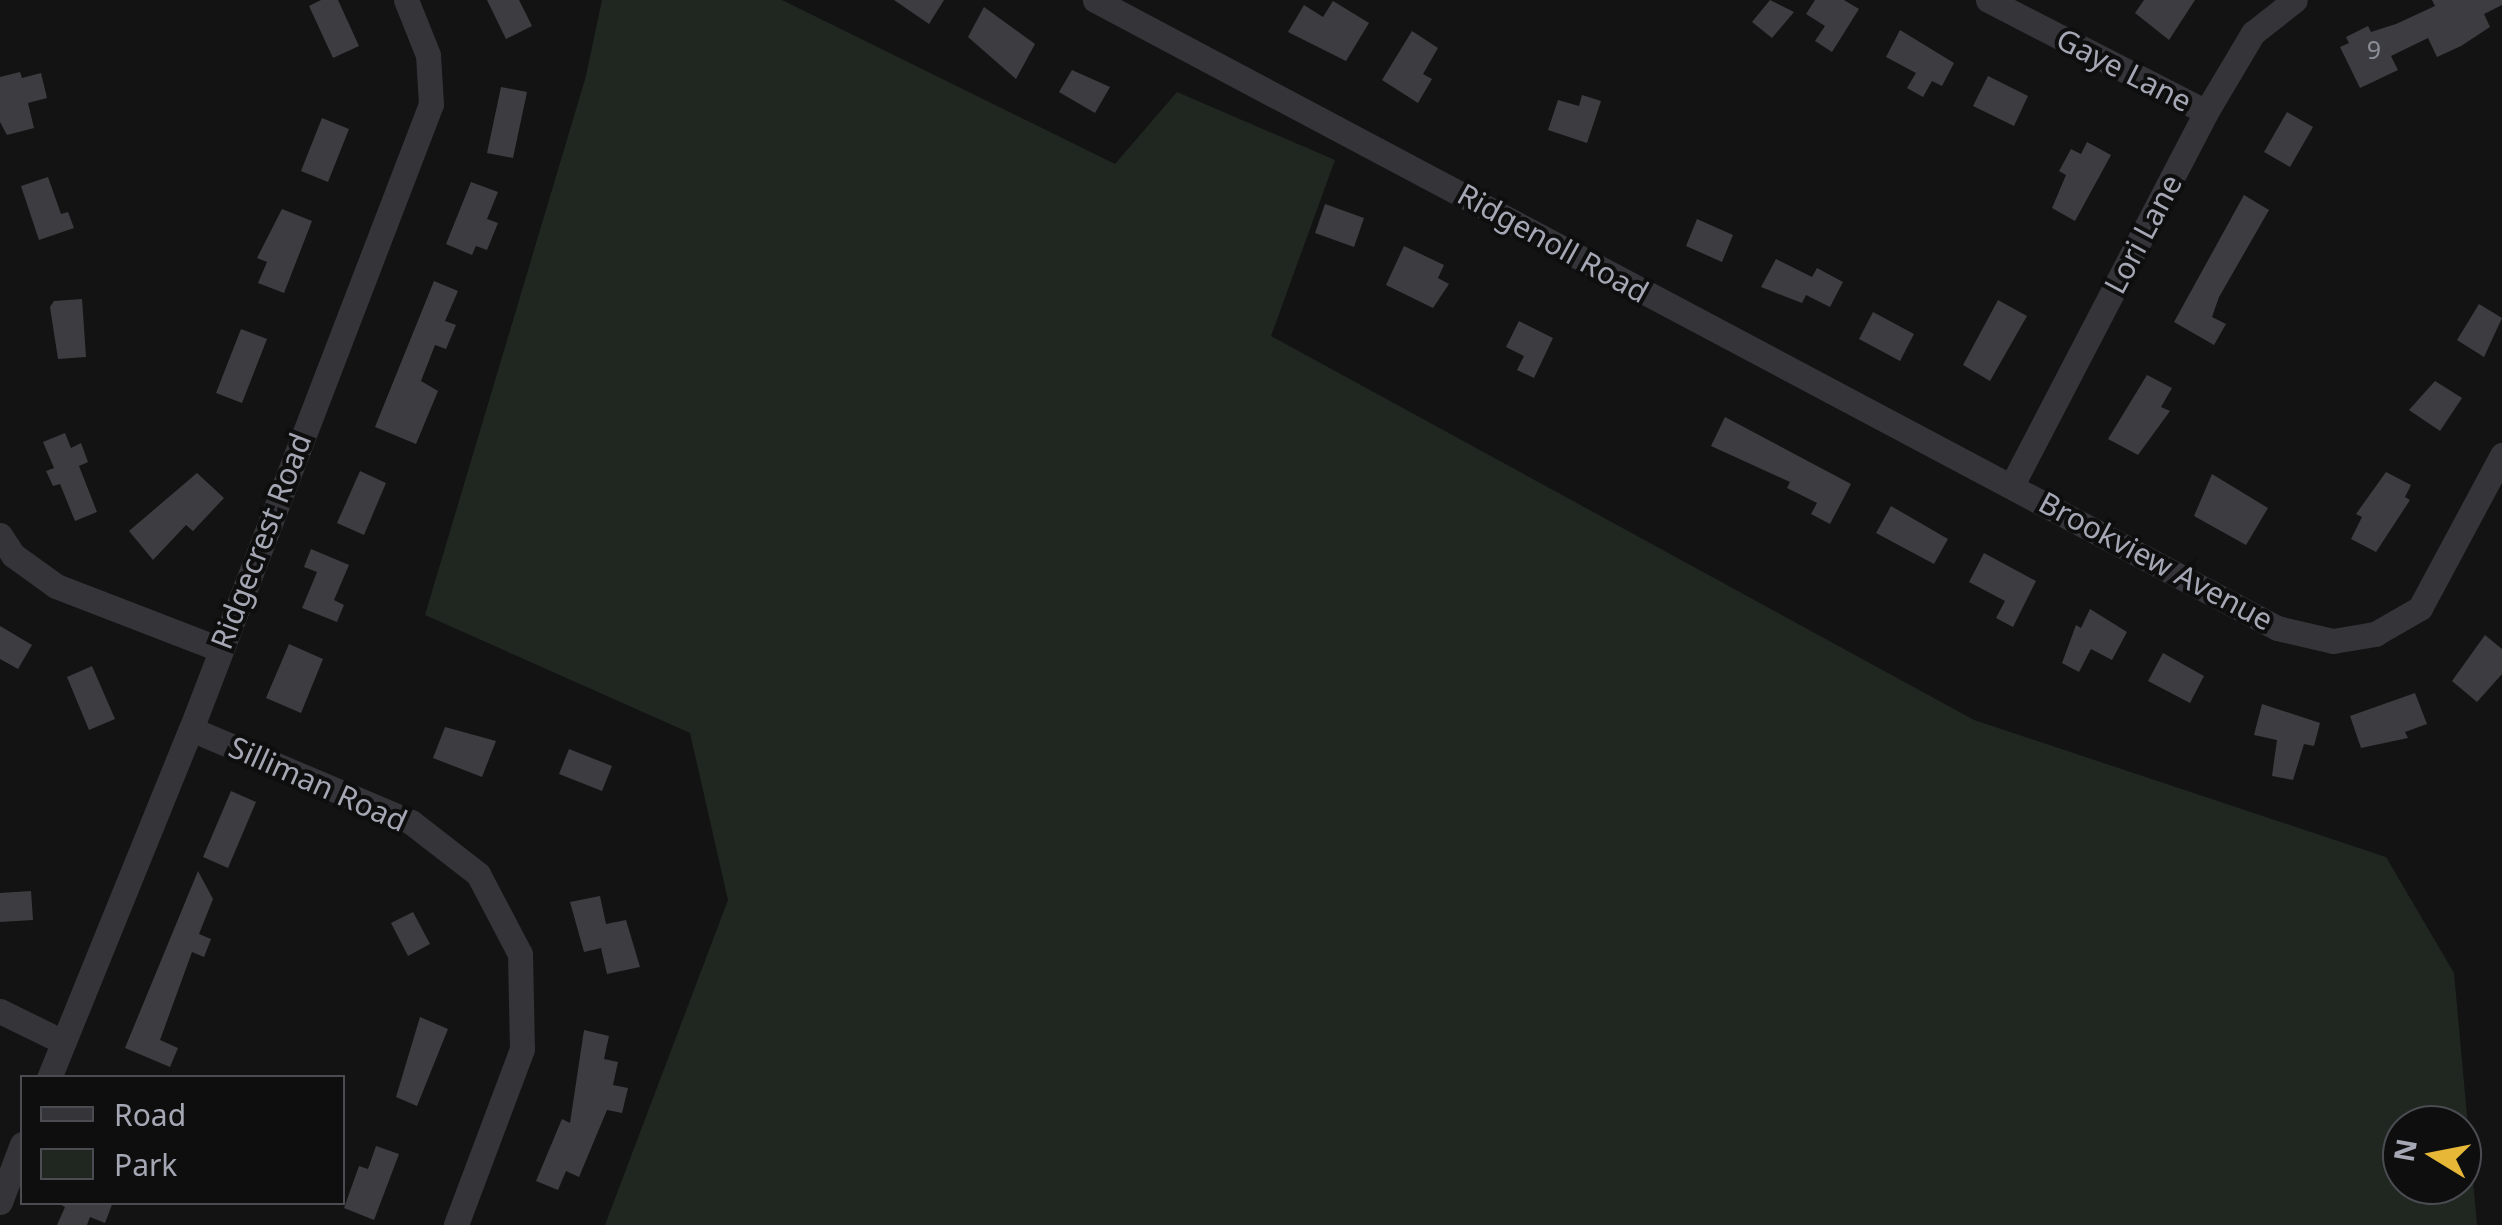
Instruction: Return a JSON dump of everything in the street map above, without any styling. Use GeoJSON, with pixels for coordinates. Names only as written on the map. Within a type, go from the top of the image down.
{"type":"FeatureCollection","features":[{"type":"Feature","properties":{"kind":"street","name":"Ridgecrest Road"},"geometry":{"type":"LineString","coordinates":[[49,1075],[191,728],[431,104],[428,55],[406,0]]}},
{"type":"Feature","properties":{"kind":"street","name":"Ridgenoll Road"},"geometry":{"type":"LineString","coordinates":[[1095,0],[2012,485]]}},
{"type":"Feature","properties":{"kind":"street","name":"Gaye Lane"},"geometry":{"type":"LineString","coordinates":[[1988,0],[2206,112]]}},
{"type":"Feature","properties":{"kind":"street","name":"Lori Lane"},"geometry":{"type":"LineString","coordinates":[[2012,485],[2206,112],[2253,33],[2295,0]]}},
{"type":"Feature","properties":{"kind":"street","name":"Brookview Avenue"},"geometry":{"type":"LineString","coordinates":[[2012,485],[2277,628],[2333,640],[2375,634],[2420,608],[2502,455]]}},
{"type":"Feature","properties":{"kind":"street"},"geometry":{"type":"LineString","coordinates":[[0,536],[13,556],[56,586],[219,649]]}},
{"type":"Feature","properties":{"kind":"street","name":"Silliman Road"},"geometry":{"type":"LineString","coordinates":[[191,728],[412,822],[478,874],[520,954],[522,1049],[456,1225]]}},
{"type":"Feature","properties":{"kind":"street"},"geometry":{"type":"LineString","coordinates":[[0,1011],[62,1042]]}},
{"type":"Feature","properties":{"kind":"street"},"geometry":{"type":"LineString","coordinates":[[0,1202],[20,1149]]}},
{"type":"Feature","properties":{"kind":"green space"},"geometry":{"type":"Polygon","coordinates":[[[602,0],[782,0],[1115,164],[1177,92],[1335,160],[1271,336],[1974,720],[2386,857],[2454,973],[2466,1105],[2382,1105],[2382,1205],[2475,1205],[2477,1225],[605,1225],[728,900],[690,733],[425,615],[586,76],[602,0]]]}},
{"type":"Feature","properties":{"kind":"building"},"geometry":{"type":"Polygon","coordinates":[[[321,0],[338,0],[359,46],[333,58],[309,6],[321,0]]]}},
{"type":"Feature","properties":{"kind":"building"},"geometry":{"type":"Polygon","coordinates":[[[487,0],[519,0],[532,26],[506,39],[487,0]]]}},
{"type":"Feature","properties":{"kind":"building"},"geometry":{"type":"Polygon","coordinates":[[[894,0],[944,0],[929,24],[894,0]]]}},
{"type":"Feature","properties":{"kind":"building"},"geometry":{"type":"Polygon","coordinates":[[[1770,0],[1794,12],[1772,38],[1752,22],[1770,0]]]}},
{"type":"Feature","properties":{"kind":"building"},"geometry":{"type":"Polygon","coordinates":[[[1815,0],[1844,0],[1859,9],[1832,52],[1815,41],[1825,26],[1806,14],[1815,0]]]}},
{"type":"Feature","properties":{"kind":"building"},"geometry":{"type":"Polygon","coordinates":[[[2144,0],[2195,0],[2169,40],[2135,13],[2144,0]]]}},
{"type":"Feature","properties":{"kind":"building"},"geometry":{"type":"Polygon","coordinates":[[[2432,0],[2502,0],[2502,5],[2484,14],[2490,27],[2461,46],[2437,57],[2428,38],[2391,56],[2398,70],[2360,88],[2340,47],[2349,43],[2346,37],[2368,26],[2371,32],[2396,24],[2435,6],[2432,0]]]}},
{"type":"Feature","properties":{"kind":"building"},"geometry":{"type":"Polygon","coordinates":[[[1333,1],[1369,23],[1346,61],[1288,32],[1304,5],[1323,17],[1333,1]]]}},
{"type":"Feature","properties":{"kind":"building"},"geometry":{"type":"Polygon","coordinates":[[[984,7],[1035,44],[1016,79],[968,37],[984,7]]]}},
{"type":"Feature","properties":{"kind":"building"},"geometry":{"type":"Polygon","coordinates":[[[1900,30],[1954,63],[1942,86],[1932,81],[1923,97],[1907,88],[1916,73],[1886,57],[1900,30]]]}},
{"type":"Feature","properties":{"kind":"building"},"geometry":{"type":"Polygon","coordinates":[[[1412,31],[1438,48],[1423,74],[1432,79],[1418,103],[1382,80],[1412,31]]]}},
{"type":"Feature","properties":{"kind":"building"},"geometry":{"type":"Polygon","coordinates":[[[1072,70],[1110,87],[1095,113],[1059,92],[1072,70]]]}},
{"type":"Feature","properties":{"kind":"building"},"geometry":{"type":"Polygon","coordinates":[[[20,72],[22,78],[41,73],[47,98],[28,103],[34,128],[7,135],[0,122],[0,77],[20,72]]]}},
{"type":"Feature","properties":{"kind":"building"},"geometry":{"type":"Polygon","coordinates":[[[1988,76],[2028,96],[2014,126],[1973,106],[1988,76]]]}},
{"type":"Feature","properties":{"kind":"building"},"geometry":{"type":"Polygon","coordinates":[[[501,87],[527,92],[513,158],[487,153],[501,87]]]}},
{"type":"Feature","properties":{"kind":"building"},"geometry":{"type":"Polygon","coordinates":[[[1582,95],[1601,101],[1587,143],[1548,130],[1558,100],[1579,106],[1582,95]]]}},
{"type":"Feature","properties":{"kind":"building"},"geometry":{"type":"Polygon","coordinates":[[[2287,112],[2313,127],[2290,167],[2264,152],[2287,112]]]}},
{"type":"Feature","properties":{"kind":"building"},"geometry":{"type":"Polygon","coordinates":[[[322,118],[349,129],[328,182],[301,171],[322,118]]]}},
{"type":"Feature","properties":{"kind":"building"},"geometry":{"type":"Polygon","coordinates":[[[2087,142],[2111,155],[2075,221],[2052,208],[2066,175],[2059,171],[2071,149],[2081,154],[2087,142]]]}},
{"type":"Feature","properties":{"kind":"building"},"geometry":{"type":"Polygon","coordinates":[[[48,177],[61,214],[68,212],[74,228],[39,240],[21,186],[48,177]]]}},
{"type":"Feature","properties":{"kind":"building"},"geometry":{"type":"Polygon","coordinates":[[[471,182],[498,192],[487,219],[498,223],[487,250],[476,246],[472,255],[446,244],[471,182]]]}},
{"type":"Feature","properties":{"kind":"building"},"geometry":{"type":"Polygon","coordinates":[[[2244,195],[2269,210],[2219,297],[2212,317],[2226,324],[2214,345],[2174,322],[2244,195]]]}},
{"type":"Feature","properties":{"kind":"building"},"geometry":{"type":"Polygon","coordinates":[[[1325,204],[1364,218],[1354,247],[1315,233],[1325,204]]]}},
{"type":"Feature","properties":{"kind":"building"},"geometry":{"type":"Polygon","coordinates":[[[282,209],[312,221],[284,293],[258,283],[267,262],[257,258],[282,209]]]}},
{"type":"Feature","properties":{"kind":"building"},"geometry":{"type":"Polygon","coordinates":[[[1697,219],[1733,235],[1722,262],[1686,246],[1697,219]]]}},
{"type":"Feature","properties":{"kind":"building"},"geometry":{"type":"Polygon","coordinates":[[[1404,246],[1444,265],[1438,278],[1449,284],[1433,308],[1386,285],[1404,246]]]}},
{"type":"Feature","properties":{"kind":"building"},"geometry":{"type":"Polygon","coordinates":[[[1776,259],[1812,277],[1817,268],[1843,282],[1830,307],[1806,295],[1802,303],[1761,287],[1776,259]]]}},
{"type":"Feature","properties":{"kind":"building"},"geometry":{"type":"Polygon","coordinates":[[[434,281],[458,291],[445,321],[456,325],[446,349],[435,345],[421,381],[438,391],[416,444],[375,427],[434,281]]]}},
{"type":"Feature","properties":{"kind":"building"},"geometry":{"type":"Polygon","coordinates":[[[82,299],[86,357],[58,359],[50,307],[54,301],[82,299]]]}},
{"type":"Feature","properties":{"kind":"building"},"geometry":{"type":"Polygon","coordinates":[[[1998,300],[2027,316],[1990,381],[1963,365],[1998,300]]]}},
{"type":"Feature","properties":{"kind":"building"},"geometry":{"type":"Polygon","coordinates":[[[2479,304],[2502,318],[2484,357],[2457,340],[2479,304]]]}},
{"type":"Feature","properties":{"kind":"building"},"geometry":{"type":"Polygon","coordinates":[[[1873,312],[1914,334],[1900,361],[1859,339],[1873,312]]]}},
{"type":"Feature","properties":{"kind":"building"},"geometry":{"type":"Polygon","coordinates":[[[1519,321],[1553,338],[1534,378],[1517,370],[1524,356],[1506,347],[1519,321]]]}},
{"type":"Feature","properties":{"kind":"building"},"geometry":{"type":"Polygon","coordinates":[[[241,329],[267,339],[242,403],[216,393],[241,329]]]}},
{"type":"Feature","properties":{"kind":"building"},"geometry":{"type":"Polygon","coordinates":[[[2147,375],[2172,388],[2161,407],[2170,411],[2138,455],[2108,439],[2147,375]]]}},
{"type":"Feature","properties":{"kind":"building"},"geometry":{"type":"Polygon","coordinates":[[[2435,381],[2462,398],[2440,431],[2409,410],[2435,381]]]}},
{"type":"Feature","properties":{"kind":"building"},"geometry":{"type":"Polygon","coordinates":[[[1725,417],[1851,484],[1830,524],[1811,514],[1817,503],[1787,488],[1790,482],[1711,446],[1725,417]]]}},
{"type":"Feature","properties":{"kind":"building"},"geometry":{"type":"Polygon","coordinates":[[[65,433],[71,448],[81,443],[88,462],[79,466],[97,512],[75,521],[60,484],[53,486],[46,471],[54,468],[43,442],[65,433]]]}},
{"type":"Feature","properties":{"kind":"building"},"geometry":{"type":"Polygon","coordinates":[[[360,471],[386,483],[364,535],[337,523],[360,471]]]}},
{"type":"Feature","properties":{"kind":"building"},"geometry":{"type":"Polygon","coordinates":[[[2386,472],[2411,485],[2405,497],[2410,500],[2376,552],[2351,539],[2362,517],[2356,514],[2386,472]]]}},
{"type":"Feature","properties":{"kind":"building"},"geometry":{"type":"Polygon","coordinates":[[[197,473],[224,498],[193,531],[186,525],[153,560],[129,531],[197,473]]]}},
{"type":"Feature","properties":{"kind":"building"},"geometry":{"type":"Polygon","coordinates":[[[2212,474],[2268,508],[2246,545],[2194,516],[2212,474]]]}},
{"type":"Feature","properties":{"kind":"building"},"geometry":{"type":"Polygon","coordinates":[[[1891,506],[1948,539],[1934,564],[1876,533],[1891,506]]]}},
{"type":"Feature","properties":{"kind":"building"},"geometry":{"type":"Polygon","coordinates":[[[311,549],[349,565],[334,600],[344,605],[337,622],[302,608],[317,572],[304,567],[311,549]]]}},
{"type":"Feature","properties":{"kind":"building"},"geometry":{"type":"Polygon","coordinates":[[[1984,553],[2036,581],[2013,627],[1996,618],[2005,601],[1969,582],[1984,553]]]}},
{"type":"Feature","properties":{"kind":"building"},"geometry":{"type":"Polygon","coordinates":[[[2090,609],[2127,632],[2112,660],[2091,649],[2079,672],[2062,663],[2076,625],[2081,628],[2090,609]]]}},
{"type":"Feature","properties":{"kind":"building"},"geometry":{"type":"Polygon","coordinates":[[[0,626],[32,645],[18,669],[0,659],[0,626]]]}},
{"type":"Feature","properties":{"kind":"building"},"geometry":{"type":"Polygon","coordinates":[[[2485,635],[2502,649],[2502,674],[2477,702],[2452,681],[2485,635]]]}},
{"type":"Feature","properties":{"kind":"building"},"geometry":{"type":"Polygon","coordinates":[[[289,644],[323,659],[301,713],[266,698],[289,644]]]}},
{"type":"Feature","properties":{"kind":"building"},"geometry":{"type":"Polygon","coordinates":[[[2163,653],[2204,676],[2190,703],[2148,681],[2163,653]]]}},
{"type":"Feature","properties":{"kind":"building"},"geometry":{"type":"Polygon","coordinates":[[[92,666],[115,719],[89,730],[67,677],[92,666]]]}},
{"type":"Feature","properties":{"kind":"building"},"geometry":{"type":"Polygon","coordinates":[[[2415,693],[2427,724],[2405,732],[2408,738],[2361,748],[2350,716],[2415,693]]]}},
{"type":"Feature","properties":{"kind":"building"},"geometry":{"type":"Polygon","coordinates":[[[2262,704],[2320,723],[2314,746],[2304,744],[2293,780],[2272,776],[2277,740],[2254,735],[2262,704]]]}},
{"type":"Feature","properties":{"kind":"building"},"geometry":{"type":"Polygon","coordinates":[[[445,727],[496,741],[482,777],[433,758],[445,727]]]}},
{"type":"Feature","properties":{"kind":"building"},"geometry":{"type":"Polygon","coordinates":[[[569,749],[612,766],[602,791],[559,774],[569,749]]]}},
{"type":"Feature","properties":{"kind":"building"},"geometry":{"type":"Polygon","coordinates":[[[231,791],[256,802],[228,868],[203,857],[231,791]]]}},
{"type":"Feature","properties":{"kind":"building"},"geometry":{"type":"Polygon","coordinates":[[[198,871],[213,899],[199,934],[211,939],[204,957],[192,952],[160,1040],[178,1048],[170,1067],[125,1048],[198,871]]]}},
{"type":"Feature","properties":{"kind":"building"},"geometry":{"type":"Polygon","coordinates":[[[31,891],[33,920],[0,922],[0,893],[31,891]]]}},
{"type":"Feature","properties":{"kind":"building"},"geometry":{"type":"Polygon","coordinates":[[[600,896],[606,924],[626,920],[640,967],[607,974],[601,948],[584,952],[570,902],[600,896]]]}},
{"type":"Feature","properties":{"kind":"building"},"geometry":{"type":"Polygon","coordinates":[[[413,912],[430,944],[408,956],[391,923],[413,912]]]}},
{"type":"Feature","properties":{"kind":"building"},"geometry":{"type":"Polygon","coordinates":[[[420,1017],[448,1029],[417,1106],[396,1097],[420,1017]]]}},
{"type":"Feature","properties":{"kind":"building"},"geometry":{"type":"Polygon","coordinates":[[[584,1030],[609,1036],[604,1059],[618,1062],[613,1085],[628,1088],[622,1113],[607,1110],[579,1177],[566,1171],[558,1190],[536,1181],[562,1119],[570,1123],[584,1030]]]}},
{"type":"Feature","properties":{"kind":"building"},"geometry":{"type":"Polygon","coordinates":[[[376,1146],[399,1154],[374,1220],[344,1208],[359,1166],[368,1169],[376,1146]]]}},
{"type":"Feature","properties":{"kind":"building"},"geometry":{"type":"Polygon","coordinates":[[[61,1205],[112,1205],[105,1223],[90,1217],[87,1225],[57,1225],[65,1207],[61,1205]]]}}]}
